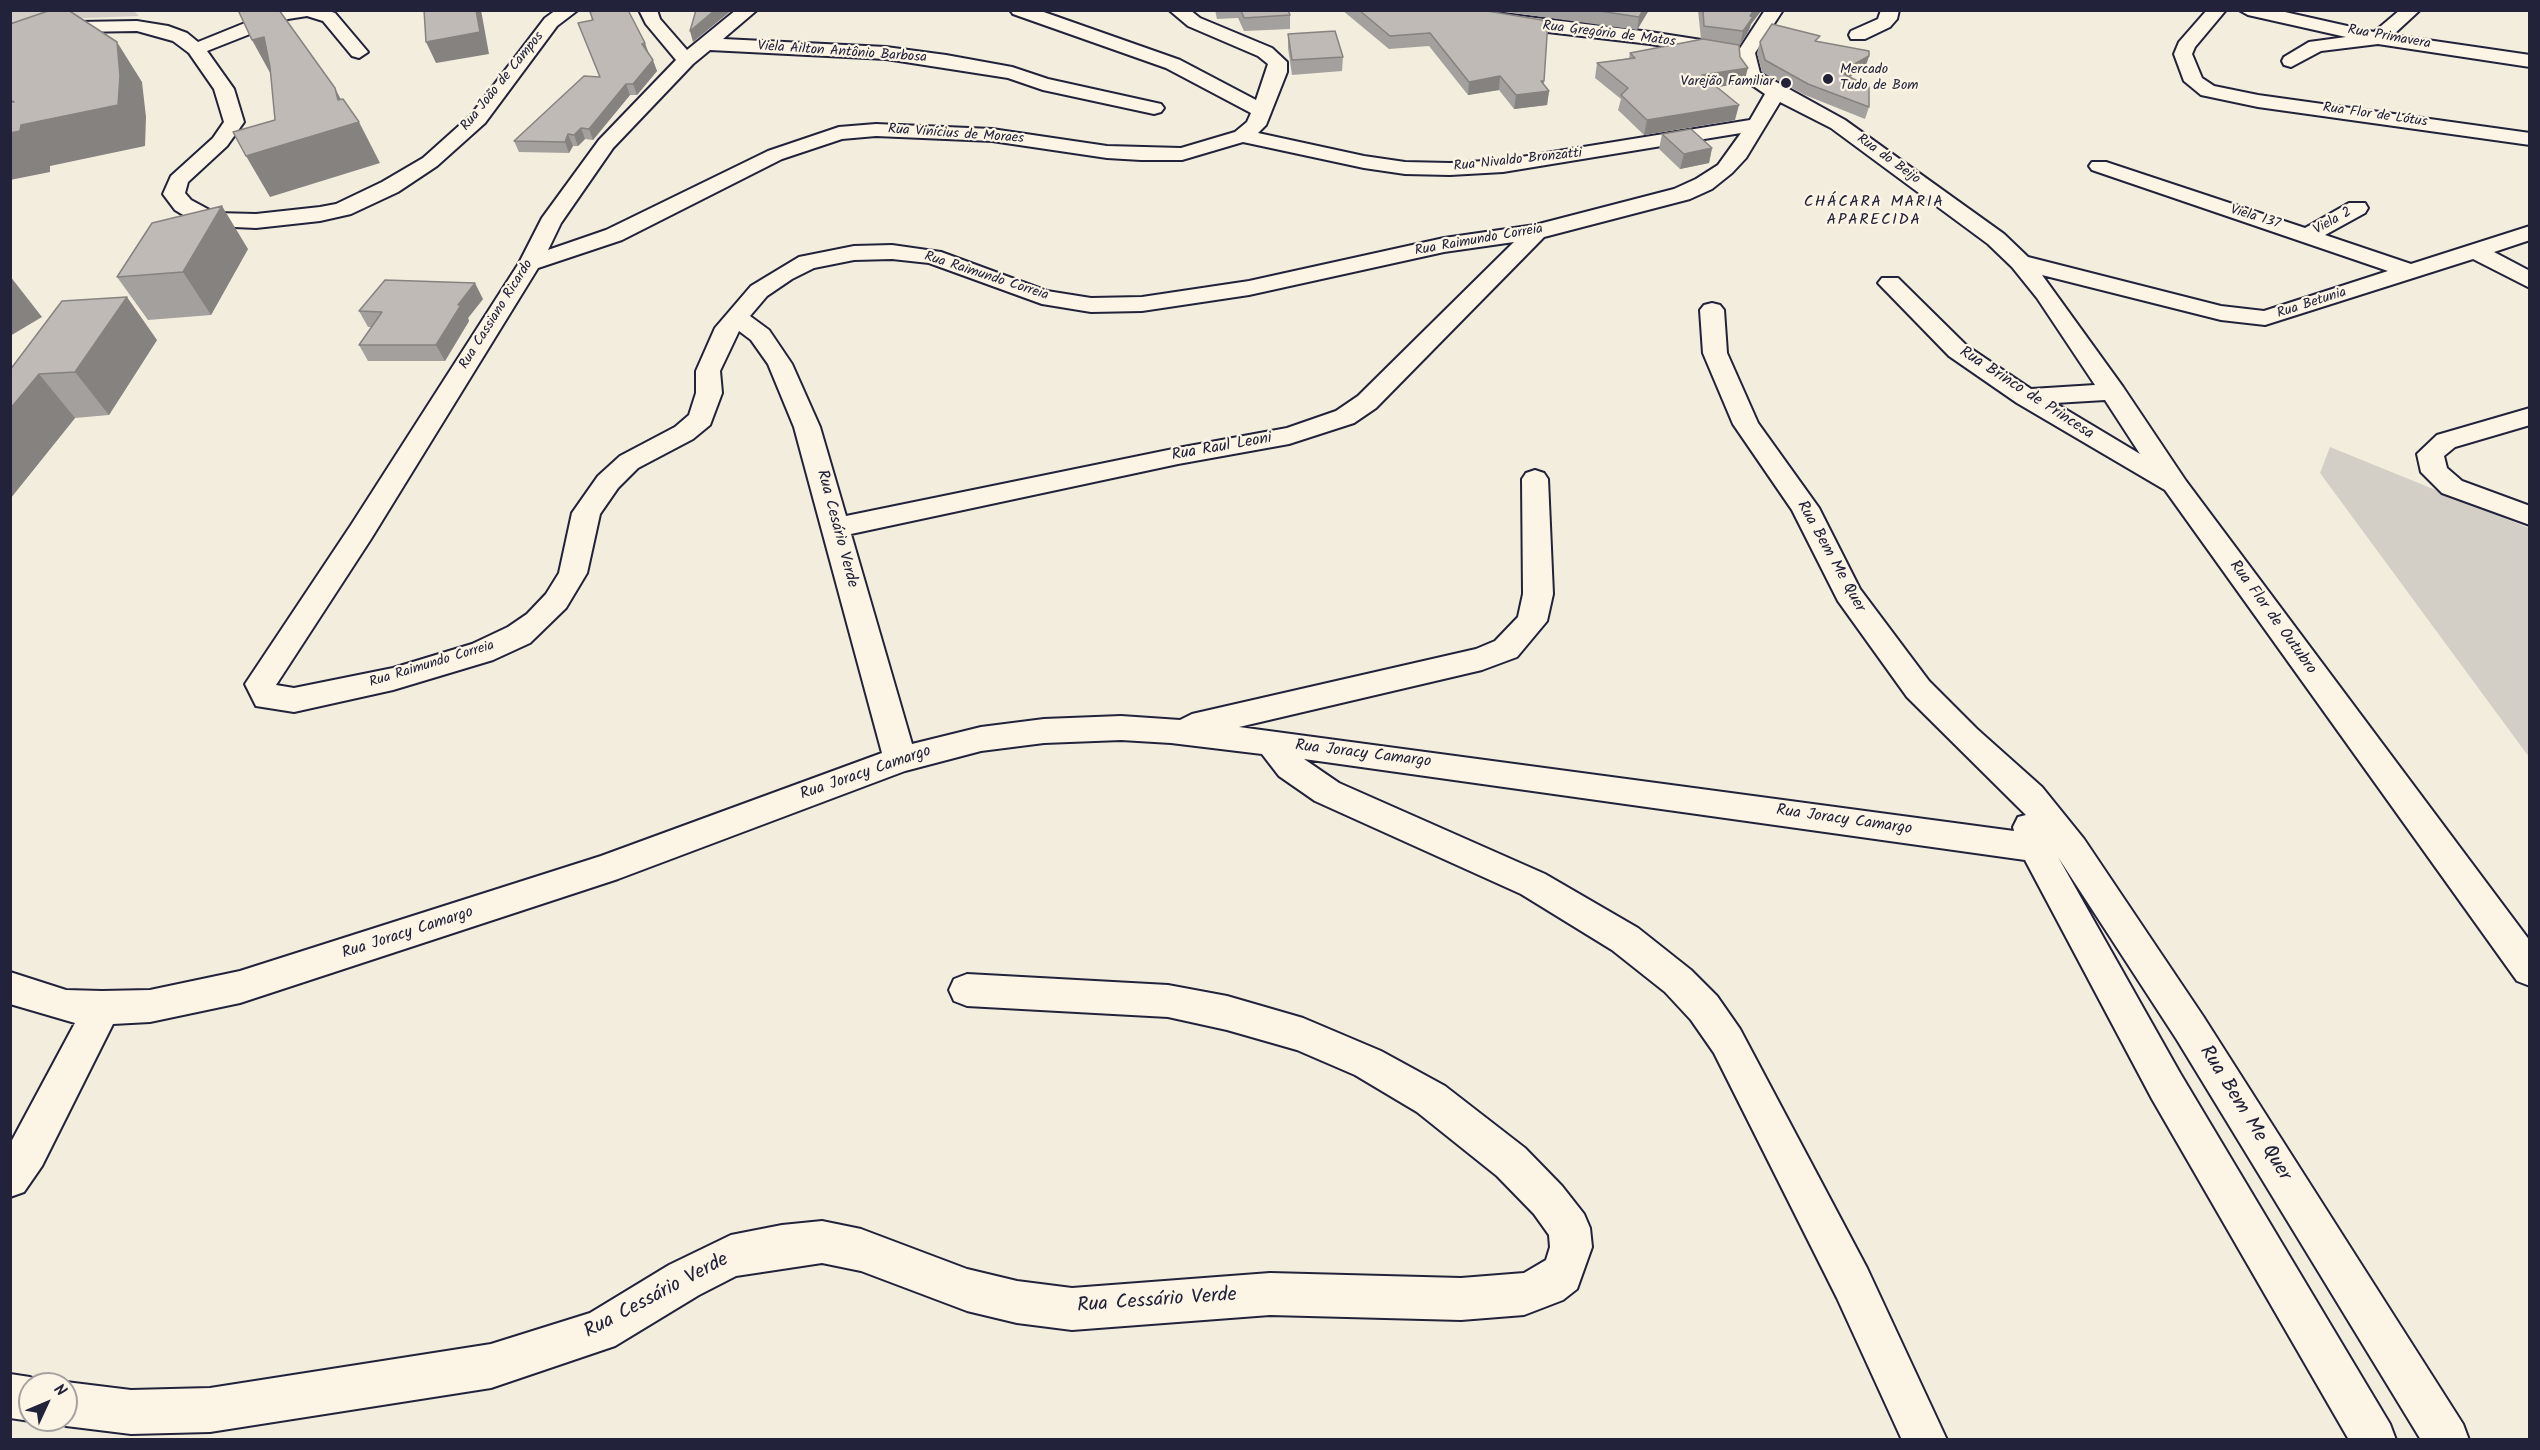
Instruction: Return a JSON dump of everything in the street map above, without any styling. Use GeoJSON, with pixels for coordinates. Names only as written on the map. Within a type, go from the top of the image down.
{"type":"FeatureCollection","features":[{"type":"Feature","properties":{"kind":"street","name":"Rua João de Campos"},"geometry":{"type":"LineString","coordinates":[[10,37],[78,27],[137,26],[162,30],[196,49],[224,89],[234,122],[219,142],[178,180],[174,194],[183,205],[198,214],[213,219],[256,221],[320,214],[343,208],[390,187],[430,162],[478,119],[551,22],[569,10]]}},
{"type":"Feature","properties":{"kind":"street"},"geometry":{"type":"LineString","coordinates":[[648,10],[652,20],[686,60]]}},
{"type":"Feature","properties":{"kind":"street","name":"Rua Cassiano Ricardo"},"geometry":{"type":"LineString","coordinates":[[281,651],[361,532],[530,263],[550,223],[606,144],[686,60],[748,10]]}},
{"type":"Feature","properties":{"kind":"street"},"geometry":{"type":"LineString","coordinates":[[1019,10],[1173,64],[1260,110]]}},
{"type":"Feature","properties":{"kind":"street"},"geometry":{"type":"LineString","coordinates":[[1178,10],[1194,22],[1276,58],[1276,72],[1256,125],[1242,136]]}},
{"type":"Feature","properties":{"kind":"street","name":"Rua Gregório de Matos"},"geometry":{"type":"LineString","coordinates":[[1437,10],[1505,22],[1650,38],[1746,53]]}},
{"type":"Feature","properties":{"kind":"street"},"geometry":{"type":"LineString","coordinates":[[1746,53],[1774,10]]}},
{"type":"Feature","properties":{"kind":"street"},"geometry":{"type":"LineString","coordinates":[[1858,35],[1884,23],[1890,10]]}},
{"type":"Feature","properties":{"kind":"street","name":"Rua Flor de Lótus"},"geometry":{"type":"LineString","coordinates":[[2217,10],[2186,46],[2183,54],[2194,81],[2208,90],[2221,95],[2529,139]]}},
{"type":"Feature","properties":{"kind":"street","name":"Rua Primavera"},"geometry":{"type":"LineString","coordinates":[[2248,10],[2378,38],[2529,61]]}},
{"type":"Feature","properties":{"kind":"street"},"geometry":{"type":"LineString","coordinates":[[2291,62],[2316,46],[2378,38],[2411,10]]}},
{"type":"Feature","properties":{"kind":"street"},"geometry":{"type":"LineString","coordinates":[[196,49],[284,14],[308,11],[329,18],[359,52]]}},
{"type":"Feature","properties":{"kind":"street","name":"Viela Ailton Antônio Barbosa"},"geometry":{"type":"LineString","coordinates":[[704,44],[886,53],[946,61],[1012,73],[1043,84],[1154,108]]}},
{"type":"Feature","properties":{"kind":"street","name":"Rua do Beijo"},"geometry":{"type":"LineString","coordinates":[[1746,53],[1748,70],[1761,83],[1846,129],[1988,233],[2020,262]]}},
{"type":"Feature","properties":{"kind":"street","name":"Rua Raimundo Correia"},"geometry":{"type":"LineString","coordinates":[[281,651],[260,684],[267,698],[294,700],[393,679],[482,651],[519,636],[546,612],[573,573],[586,513],[608,482],[629,462],[684,433],[701,419],[709,393],[708,371],[714,350],[736,316],[759,291],[784,273],[807,262],[854,253],[892,252],[933,257],[1042,297],[1090,305],[1142,304],[1228,291],[1444,246],[1536,232],[1661,200],[1704,184],[1725,169],[1739,154],[1759,124],[1776,92]]}},
{"type":"Feature","properties":{"kind":"street","name":"Rua Nivaldo Bronzatti"},"geometry":{"type":"LineString","coordinates":[[1242,136],[1364,162],[1405,168],[1450,169],[1503,166],[1759,124]]}},
{"type":"Feature","properties":{"kind":"street","name":"Rua Vinícius de Moraes"},"geometry":{"type":"LineString","coordinates":[[530,263],[614,235],[775,155],[839,133],[876,130],[981,135],[1141,154],[1182,154],[1242,136]]}},
{"type":"Feature","properties":{"kind":"street","name":"Viela 137"},"geometry":{"type":"LineString","coordinates":[[2099,166],[2411,271]]}},
{"type":"Feature","properties":{"kind":"street","name":"Viela 2"},"geometry":{"type":"LineString","coordinates":[[2309,235],[2357,208]]}},
{"type":"Feature","properties":{"kind":"street","name":"Rua Raul Leoni"},"geometry":{"type":"LineString","coordinates":[[835,528],[1178,456],[1289,436],[1345,417],[1367,402],[1536,232]]}},
{"type":"Feature","properties":{"kind":"street","name":"Rua Betunia"},"geometry":{"type":"LineString","coordinates":[[2020,262],[2221,313],[2265,318],[2529,233]]}},
{"type":"Feature","properties":{"kind":"street"},"geometry":{"type":"LineString","coordinates":[[2476,251],[2529,281]]}},
{"type":"Feature","properties":{"kind":"street","name":"Rua Flor de Outubro"},"geometry":{"type":"LineString","coordinates":[[2020,262],[2046,294],[2114,392],[2176,487],[2529,970]]}},
{"type":"Feature","properties":{"kind":"street","name":"Rua Brinco de Princesa"},"geometry":{"type":"LineString","coordinates":[[1890,283],[1958,351],[2026,397],[2176,487]]}},
{"type":"Feature","properties":{"kind":"street","name":"Rua Bem Me Quer"},"geometry":{"type":"LineString","coordinates":[[1712,310],[1715,353],[1746,424],[1805,508],[1848,594],[1918,689],[1966,738],[2030,796],[2072,849],[2190,1028],[2447,1440]]}},
{"type":"Feature","properties":{"kind":"street","name":"Rua Cesário Verde"},"geometry":{"type":"LineString","coordinates":[[736,316],[760,335],[780,364],[807,427],[900,760]]}},
{"type":"Feature","properties":{"kind":"street"},"geometry":{"type":"LineString","coordinates":[[2026,397],[2114,392]]}},
{"type":"Feature","properties":{"kind":"street"},"geometry":{"type":"LineString","coordinates":[[2529,416],[2446,441],[2430,454],[2434,472],[2452,487],[2529,516]]}},
{"type":"Feature","properties":{"kind":"street"},"geometry":{"type":"LineString","coordinates":[[1171,731],[1482,659],[1506,649],[1532,621],[1539,594],[1535,479]]}},
{"type":"Feature","properties":{"kind":"street","name":"Rua Joracy Camargo"},"geometry":{"type":"LineString","coordinates":[[10,988],[66,1006],[102,1008],[150,1006],[240,987],[387,942],[606,869],[900,760],[981,739],[1044,730],[1121,728],[1171,731],[2036,848]]}},
{"type":"Feature","properties":{"kind":"street"},"geometry":{"type":"LineString","coordinates":[[1272,744],[1290,767],[1327,792],[1533,884],[1625,939],[1678,981],[1704,1008],[1727,1041],[1846,1273],[1925,1440]]}},
{"type":"Feature","properties":{"kind":"street"},"geometry":{"type":"LineString","coordinates":[[2030,796],[2030,824],[2036,848],[2166,1086],[2374,1440]]}},
{"type":"Feature","properties":{"kind":"street","name":"Rua Cessário Verde"},"geometry":{"type":"LineString","coordinates":[[78,1406],[130,1412],[210,1410],[490,1366],[600,1330],[684,1280],[731,1256],[782,1246],[822,1242],[861,1250],[967,1290],[1017,1302],[1072,1309],[1270,1294],[1461,1299],[1524,1294],[1548,1285],[1562,1274],[1570,1247],[1569,1228],[1548,1200],[1511,1162],[1431,1099],[1368,1063],[1303,1035],[1227,1013],[1168,1001],[967,990]]}},
{"type":"Feature","properties":{"kind":"street"},"geometry":{"type":"LineString","coordinates":[[10,1178],[28,1153],[102,1008]]}},
{"type":"Feature","properties":{"kind":"shaded area"},"geometry":{"type":"Polygon","coordinates":[[[133,10],[139,16],[61,19],[11,26],[10,11],[133,10]]]}},
{"type":"Feature","properties":{"kind":"shaded area"},"geometry":{"type":"Polygon","coordinates":[[[2330,447],[2529,528],[2529,757],[2320,473],[2330,447]]]}},
{"type":"Feature","properties":{"kind":"building"},"geometry":{"type":"Polygon","coordinates":[[[51,10],[68,10],[117,42],[120,76],[118,105],[21,125],[20,131],[10,133],[10,102],[14,102],[10,100],[10,24],[51,10]]]}},
{"type":"Feature","properties":{"kind":"building"},"geometry":{"type":"Polygon","coordinates":[[[238,10],[279,10],[335,88],[338,100],[343,99],[359,122],[246,156],[233,132],[275,120],[270,67],[264,37],[252,40],[238,10]]]}},
{"type":"Feature","properties":{"kind":"building"},"geometry":{"type":"Polygon","coordinates":[[[424,10],[476,10],[480,32],[426,42],[424,10]]]}},
{"type":"Feature","properties":{"kind":"building"},"geometry":{"type":"Polygon","coordinates":[[[628,10],[645,43],[642,44],[653,60],[633,84],[626,84],[589,129],[581,128],[574,135],[568,134],[565,142],[514,141],[584,76],[600,77],[578,23],[593,20],[590,12],[628,10]]]}},
{"type":"Feature","properties":{"kind":"building"},"geometry":{"type":"Polygon","coordinates":[[[696,10],[715,10],[690,31],[696,10]]]}},
{"type":"Feature","properties":{"kind":"building"},"geometry":{"type":"Polygon","coordinates":[[[1241,10],[1288,10],[1290,15],[1244,18],[1241,10]]]}},
{"type":"Feature","properties":{"kind":"building"},"geometry":{"type":"Polygon","coordinates":[[[1359,10],[1481,10],[1548,21],[1544,81],[1541,81],[1549,91],[1516,95],[1500,76],[1469,82],[1430,33],[1390,36],[1359,10]]]}},
{"type":"Feature","properties":{"kind":"building"},"geometry":{"type":"Polygon","coordinates":[[[1593,10],[1643,10],[1639,17],[1593,10]]]}},
{"type":"Feature","properties":{"kind":"building"},"geometry":{"type":"Polygon","coordinates":[[[1703,10],[1754,10],[1750,16],[1753,17],[1743,31],[1704,26],[1703,10]]]}},
{"type":"Feature","properties":{"kind":"building"},"geometry":{"type":"Polygon","coordinates":[[[1772,24],[1820,36],[1815,41],[1869,51],[1869,56],[1840,72],[1869,87],[1869,107],[1808,84],[1765,60],[1760,42],[1772,24]]]}},
{"type":"Feature","properties":{"kind":"building"},"geometry":{"type":"Polygon","coordinates":[[[1335,31],[1343,57],[1292,60],[1288,34],[1335,31]]]}},
{"type":"Feature","properties":{"kind":"building"},"geometry":{"type":"Polygon","coordinates":[[[1703,39],[1739,45],[1740,57],[1748,68],[1702,75],[1739,105],[1647,120],[1621,95],[1628,88],[1597,63],[1635,58],[1630,53],[1703,39]]]}},
{"type":"Feature","properties":{"kind":"building"},"geometry":{"type":"Polygon","coordinates":[[[1691,129],[1712,148],[1684,154],[1662,134],[1691,129]]]}},
{"type":"Feature","properties":{"kind":"building"},"geometry":{"type":"Polygon","coordinates":[[[222,206],[183,272],[117,277],[152,223],[222,206]]]}},
{"type":"Feature","properties":{"kind":"building"},"geometry":{"type":"Polygon","coordinates":[[[385,280],[475,283],[458,305],[461,305],[436,345],[359,345],[382,312],[359,311],[385,280]]]}},
{"type":"Feature","properties":{"kind":"building"},"geometry":{"type":"Polygon","coordinates":[[[127,297],[75,372],[39,374],[10,409],[10,370],[62,301],[127,297]]]}},
{"type":"Feature","properties":{"kind":"place","name":"Mercado Tudo de Bom"},"geometry":{"type":"Point","coordinates":[1828,79]}},
{"type":"Feature","properties":{"kind":"place","name":"Varejão Familiar"},"geometry":{"type":"Point","coordinates":[1786,83]}},
{"type":"Feature","properties":{"kind":"district","name":"CHÁCARA MARIA APARECIDA"},"geometry":{"type":"Point","coordinates":[1874,212]}}]}
